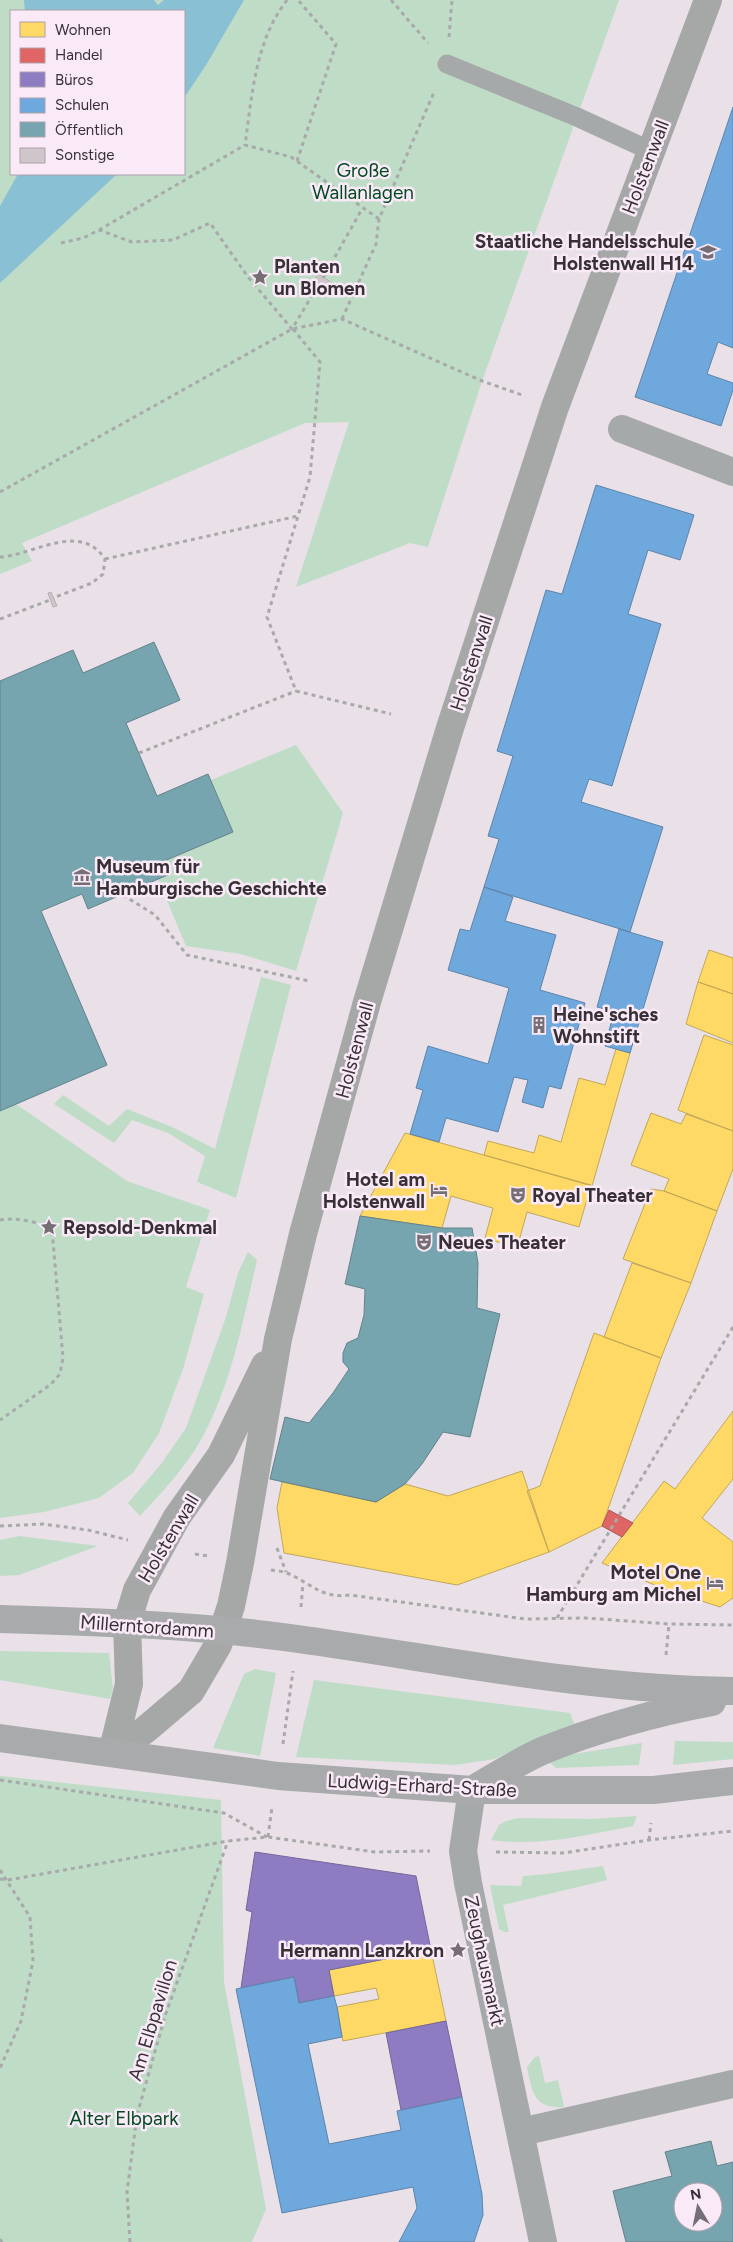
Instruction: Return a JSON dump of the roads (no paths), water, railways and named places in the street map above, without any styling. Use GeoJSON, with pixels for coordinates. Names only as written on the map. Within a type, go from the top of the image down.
{"type":"FeatureCollection","features":[{"type":"Feature","properties":{"kind":"main road","name":"Holstenwall"},"geometry":{"type":"LineString","coordinates":[[224,1630],[240,1563],[278,1339],[303,1234],[367,1002],[450,728],[555,407],[708,0]]}},
{"type":"Feature","properties":{"kind":"main road","name":"Holstenwall"},"geometry":{"type":"LineString","coordinates":[[112,1753],[129,1684],[127,1623],[137,1590],[177,1517],[221,1455],[278,1339]]}},
{"type":"Feature","properties":{"kind":"main road","name":"Millerntordamm"},"geometry":{"type":"LineString","coordinates":[[0,1620],[127,1623],[224,1630],[218,1645],[191,1691],[145,1730],[112,1753]]}},
{"type":"Feature","properties":{"kind":"main road"},"geometry":{"type":"LineString","coordinates":[[224,1630],[524,1673],[684,1691],[733,1691]]}},
{"type":"Feature","properties":{"kind":"main road"},"geometry":{"type":"LineString","coordinates":[[472,1790],[511,1766],[543,1751],[596,1732],[682,1707],[733,1698]]}},
{"type":"Feature","properties":{"kind":"main road"},"geometry":{"type":"LineString","coordinates":[[0,1738],[112,1753]]}},
{"type":"Feature","properties":{"kind":"main road","name":"Ludwig-Erhard-Straße"},"geometry":{"type":"LineString","coordinates":[[112,1753],[278,1776],[472,1790],[654,1790],[733,1781]]}},
{"type":"Feature","properties":{"kind":"street"},"geometry":{"type":"LineString","coordinates":[[622,429],[733,472]]}},
{"type":"Feature","properties":{"kind":"street","name":"Zeughausmarkt"},"geometry":{"type":"LineString","coordinates":[[472,1790],[463,1851],[470,1893],[543,2242]]}},
{"type":"Feature","properties":{"kind":"street"},"geometry":{"type":"LineString","coordinates":[[521,2132],[733,2084]]}},
{"type":"Feature","properties":{"kind":"lane"},"geometry":{"type":"LineString","coordinates":[[447,64],[651,151]]}},
{"type":"Feature","properties":{"kind":"water"},"geometry":{"type":"Polygon","coordinates":[[[24,0],[154,0],[158,5],[164,0],[244,0],[185,96],[185,10],[25,10],[24,0]]]}},
{"type":"Feature","properties":{"kind":"water"},"geometry":{"type":"Polygon","coordinates":[[[17,175],[116,175],[0,283],[0,206],[17,175]]]}},
{"type":"Feature","properties":{"kind":"place","name":"Staatliche Handelsschule Holstenwall H14"},"geometry":{"type":"Point","coordinates":[708,252]}},
{"type":"Feature","properties":{"kind":"place","name":"Planten un Blomen"},"geometry":{"type":"Point","coordinates":[260,277]}},
{"type":"Feature","properties":{"kind":"place","name":"Museum für Hamburgische Geschichte"},"geometry":{"type":"Point","coordinates":[82,877]}},
{"type":"Feature","properties":{"kind":"place","name":"Heine'sches Wohnstift"},"geometry":{"type":"Point","coordinates":[539,1025]}},
{"type":"Feature","properties":{"kind":"place","name":"Hotel am Holstenwall"},"geometry":{"type":"Point","coordinates":[439,1190]}},
{"type":"Feature","properties":{"kind":"place","name":"Royal Theater"},"geometry":{"type":"Point","coordinates":[518,1195]}},
{"type":"Feature","properties":{"kind":"place","name":"Repsold-Denkmal"},"geometry":{"type":"Point","coordinates":[49,1227]}},
{"type":"Feature","properties":{"kind":"place","name":"Neues Theater"},"geometry":{"type":"Point","coordinates":[424,1242]}},
{"type":"Feature","properties":{"kind":"place","name":"Motel One Hamburg am Michel"},"geometry":{"type":"Point","coordinates":[715,1583]}},
{"type":"Feature","properties":{"kind":"place","name":"Hermann Lanzkron"},"geometry":{"type":"Point","coordinates":[458,1950]}},
{"type":"Feature","properties":{"kind":"park label","name":"Große Wallanlagen"},"geometry":{"type":"Point","coordinates":[363,181]}},
{"type":"Feature","properties":{"kind":"park label","name":"Alter Elbpark"},"geometry":{"type":"Point","coordinates":[124,2118]}}]}
